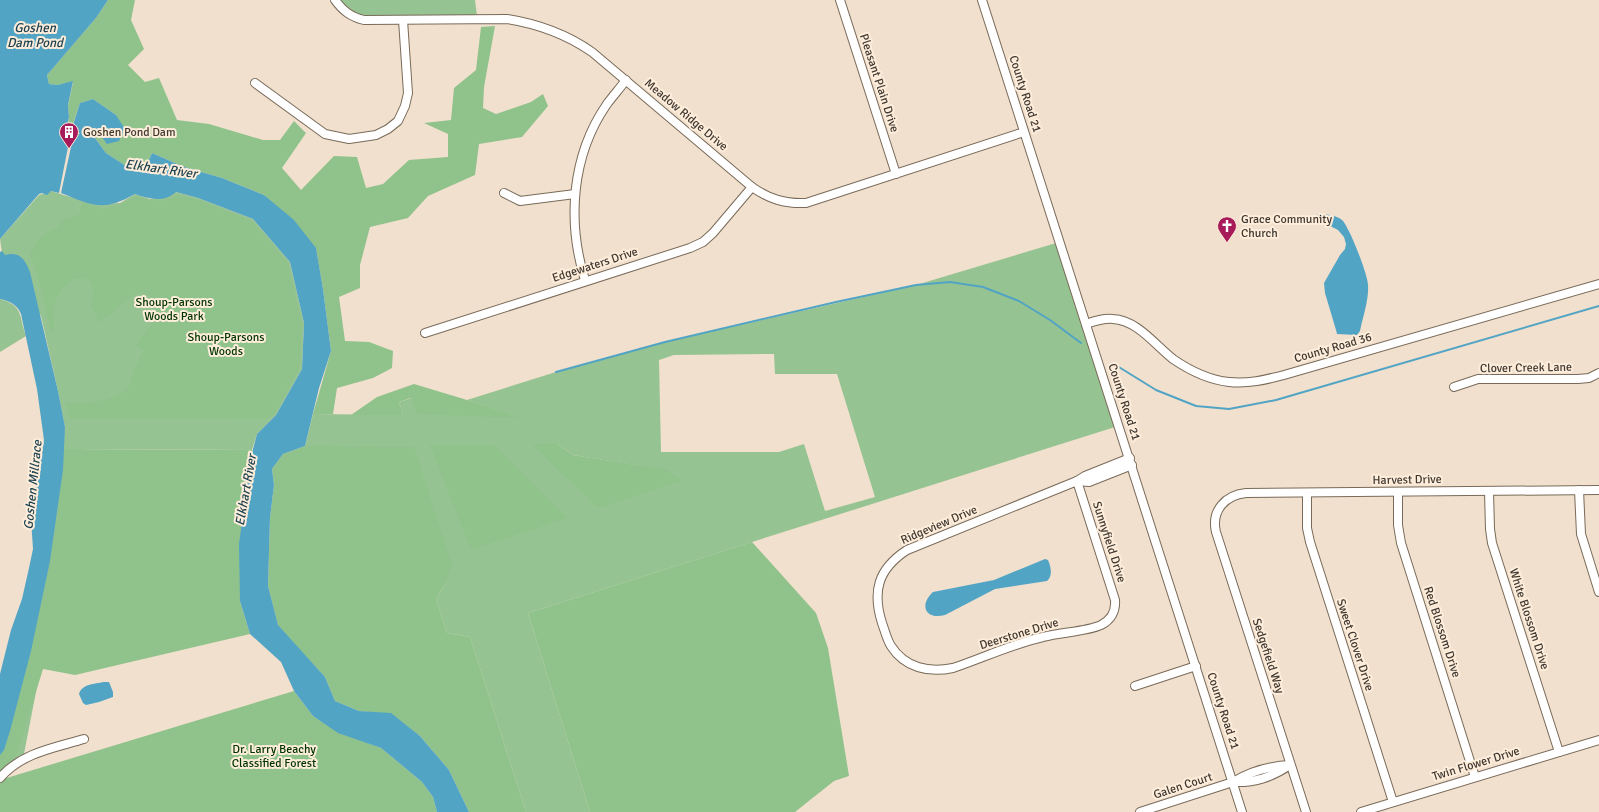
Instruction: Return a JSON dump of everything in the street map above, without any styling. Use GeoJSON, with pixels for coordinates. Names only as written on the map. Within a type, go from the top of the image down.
{"type":"FeatureCollection","features":[{"type":"Feature","properties":{"kind":"street","name":"Meadow Ridge Drive"},"geometry":{"type":"LineString","coordinates":[[335,0],[341,8],[356,18],[369,20],[487,18],[527,22],[560,33],[577,41],[592,52],[752,187],[769,197],[784,203],[806,203],[1024,132]]}},
{"type":"Feature","properties":{"kind":"street","name":"Pleasant Plain Drive"},"geometry":{"type":"LineString","coordinates":[[840,0],[896,174]]}},
{"type":"Feature","properties":{"kind":"street","name":"County Road 21"},"geometry":{"type":"LineString","coordinates":[[982,0],[1131,461],[1242,812]]}},
{"type":"Feature","properties":{"kind":"street"},"geometry":{"type":"LineString","coordinates":[[255,83],[326,134],[349,139],[376,135],[388,130],[398,121],[405,106],[408,93],[403,20]]}},
{"type":"Feature","properties":{"kind":"street"},"geometry":{"type":"LineString","coordinates":[[585,280],[578,258],[574,228],[575,194],[582,159],[589,140],[607,105],[626,80]]}},
{"type":"Feature","properties":{"kind":"street","name":"Edgewaters Drive"},"geometry":{"type":"LineString","coordinates":[[425,333],[585,280],[690,248],[703,242],[714,233],[752,187]]}},
{"type":"Feature","properties":{"kind":"street"},"geometry":{"type":"LineString","coordinates":[[504,193],[520,201],[575,194]]}},
{"type":"Feature","properties":{"kind":"street","name":"County Road 36"},"geometry":{"type":"LineString","coordinates":[[1086,324],[1104,319],[1114,319],[1125,322],[1140,330],[1174,359],[1193,371],[1228,382],[1258,382],[1599,284]]}},
{"type":"Feature","properties":{"kind":"street","name":"Clover Creek Lane"},"geometry":{"type":"LineString","coordinates":[[1454,387],[1478,379],[1578,379],[1589,378],[1599,373]]}},
{"type":"Feature","properties":{"kind":"street","name":"Ridgeview Drive"},"geometry":{"type":"LineString","coordinates":[[924,670],[906,661],[891,647],[878,611],[877,592],[880,581],[892,561],[907,550],[1077,481],[1085,476],[1131,461]]}},
{"type":"Feature","properties":{"kind":"street","name":"Sunnyfield Drive"},"geometry":{"type":"LineString","coordinates":[[1077,481],[1113,593],[1115,606],[1114,611]]}},
{"type":"Feature","properties":{"kind":"street"},"geometry":{"type":"LineString","coordinates":[[1579,490],[1581,534],[1599,592]]}},
{"type":"Feature","properties":{"kind":"street","name":"Harvest Drive"},"geometry":{"type":"LineString","coordinates":[[1220,506],[1229,498],[1239,494],[1599,490]]}},
{"type":"Feature","properties":{"kind":"street","name":"White Blossom Drive"},"geometry":{"type":"LineString","coordinates":[[1489,491],[1492,543],[1559,752]]}},
{"type":"Feature","properties":{"kind":"street","name":"Sweet Clover Drive"},"geometry":{"type":"LineString","coordinates":[[1307,493],[1307,528],[1310,542],[1393,802]]}},
{"type":"Feature","properties":{"kind":"street","name":"Red Blossom Drive"},"geometry":{"type":"LineString","coordinates":[[1398,493],[1398,525],[1401,543],[1475,777]]}},
{"type":"Feature","properties":{"kind":"street","name":"Sedgefield Way"},"geometry":{"type":"LineString","coordinates":[[1220,506],[1215,520],[1216,532],[1306,812]]}},
{"type":"Feature","properties":{"kind":"street","name":"Deerstone Drive"},"geometry":{"type":"LineString","coordinates":[[924,670],[943,670],[953,668],[1025,642],[1095,627],[1107,621],[1114,611]]}},
{"type":"Feature","properties":{"kind":"street"},"geometry":{"type":"LineString","coordinates":[[1135,686],[1196,666]]}},
{"type":"Feature","properties":{"kind":"street"},"geometry":{"type":"LineString","coordinates":[[0,778],[14,763],[33,754],[84,739]]}},
{"type":"Feature","properties":{"kind":"street","name":"Twin Flower Drive"},"geometry":{"type":"LineString","coordinates":[[1361,812],[1599,740]]}},
{"type":"Feature","properties":{"kind":"street","name":"Galen Court"},"geometry":{"type":"LineString","coordinates":[[1140,812],[1233,782],[1248,783],[1277,774],[1290,765]]}},
{"type":"Feature","properties":{"kind":"green space"},"geometry":{"type":"Polygon","coordinates":[[[108,0],[135,0],[131,20],[144,49],[128,65],[145,82],[159,78],[177,120],[209,124],[263,140],[280,140],[294,121],[306,133],[282,168],[301,190],[334,156],[357,157],[366,188],[383,184],[409,160],[448,157],[448,134],[424,123],[451,120],[454,88],[476,70],[481,27],[495,26],[484,87],[483,108],[496,114],[531,102],[543,94],[548,106],[522,137],[479,144],[475,175],[428,196],[408,218],[370,227],[360,265],[360,288],[339,297],[345,341],[369,342],[393,351],[392,368],[373,378],[337,388],[333,414],[313,414],[331,351],[316,249],[264,195],[222,178],[184,167],[152,153],[145,169],[126,166],[106,153],[95,138],[101,136],[116,115],[93,99],[80,103],[73,124],[68,123],[68,106],[73,82],[58,85],[49,84],[47,75],[96,18],[108,0]]]}},
{"type":"Feature","properties":{"kind":"green space"},"geometry":{"type":"Polygon","coordinates":[[[340,0],[475,0],[477,16],[371,17],[353,12],[340,0]]]}},
{"type":"Feature","properties":{"kind":"green space","name":"Shoup-Parsons Woods Park"},"geometry":{"type":"Polygon","coordinates":[[[51,191],[93,204],[120,203],[135,194],[150,199],[176,192],[198,198],[253,219],[290,262],[304,323],[302,369],[276,415],[257,434],[252,450],[83,449],[23,759],[0,772],[0,715],[65,428],[41,316],[2,253],[0,239],[39,195],[51,191]]]}},
{"type":"Feature","properties":{"kind":"green space","name":"Shoup-Parsons Woods"},"geometry":{"type":"Polygon","coordinates":[[[177,195],[196,199],[252,221],[288,263],[302,323],[300,368],[275,413],[268,419],[70,418],[66,403],[90,403],[113,397],[128,389],[136,365],[144,351],[136,344],[153,323],[158,313],[152,298],[146,294],[137,293],[98,322],[95,311],[91,307],[93,288],[91,284],[86,279],[73,279],[61,290],[58,296],[54,307],[54,329],[51,333],[43,295],[30,253],[41,238],[48,232],[57,228],[61,221],[80,214],[80,209],[83,203],[103,209],[120,205],[135,196],[162,201],[177,195]]]}},
{"type":"Feature","properties":{"kind":"green space"},"geometry":{"type":"Polygon","coordinates":[[[1056,243],[1115,427],[528,613],[590,812],[526,812],[470,637],[447,633],[436,599],[446,582],[305,446],[313,414],[403,415],[399,402],[412,398],[518,418],[467,400],[556,372],[665,342],[916,285],[1056,243]],[[774,354],[674,355],[659,360],[661,452],[779,452],[804,444],[825,511],[875,497],[837,374],[775,374],[774,354]],[[556,443],[598,508],[640,466],[573,455],[556,443]]]}},
{"type":"Feature","properties":{"kind":"green space"},"geometry":{"type":"Polygon","coordinates":[[[0,299],[13,304],[19,312],[26,336],[0,352],[0,299]]]}},
{"type":"Feature","properties":{"kind":"green space"},"geometry":{"type":"Polygon","coordinates":[[[414,384],[520,418],[418,414],[411,398],[399,402],[403,415],[351,415],[377,397],[414,384]]]}},
{"type":"Feature","properties":{"kind":"green space"},"geometry":{"type":"Polygon","coordinates":[[[556,443],[573,455],[667,470],[681,481],[598,508],[533,445],[556,443]]]}},
{"type":"Feature","properties":{"kind":"green space"},"geometry":{"type":"Polygon","coordinates":[[[430,445],[494,445],[567,518],[471,550],[430,445]]]}},
{"type":"Feature","properties":{"kind":"green space"},"geometry":{"type":"Polygon","coordinates":[[[305,446],[414,447],[452,565],[446,582],[436,599],[447,633],[470,637],[526,812],[469,812],[449,770],[420,736],[391,714],[359,711],[335,701],[325,677],[278,626],[268,586],[270,518],[274,485],[272,469],[283,454],[305,446]]]}},
{"type":"Feature","properties":{"kind":"green space"},"geometry":{"type":"Polygon","coordinates":[[[64,449],[252,450],[240,601],[250,634],[75,675],[43,669],[14,763],[0,778],[0,755],[4,750],[10,731],[44,592],[56,521],[64,449]]]}},
{"type":"Feature","properties":{"kind":"green space"},"geometry":{"type":"Polygon","coordinates":[[[752,542],[816,613],[828,648],[849,776],[834,781],[795,812],[590,812],[528,613],[752,542]]]}},
{"type":"Feature","properties":{"kind":"green space","name":"Dr. Larry Beachy Classified Forest"},"geometry":{"type":"Polygon","coordinates":[[[294,691],[313,716],[338,732],[381,748],[422,782],[433,797],[437,812],[0,812],[0,780],[294,691]]]}},
{"type":"Feature","properties":{"kind":"water","name":"Goshen Dam Pond"},"geometry":{"type":"Polygon","coordinates":[[[0,0],[108,0],[96,18],[47,75],[49,84],[58,85],[73,81],[68,105],[69,117],[66,131],[71,132],[59,193],[51,191],[47,195],[42,193],[39,194],[0,239],[0,0]]]}},
{"type":"Feature","properties":{"kind":"water","name":"Elkhart River"},"geometry":{"type":"Polygon","coordinates":[[[93,99],[116,115],[125,129],[119,141],[107,144],[101,136],[95,138],[106,153],[126,166],[145,169],[152,153],[184,167],[222,178],[264,195],[294,220],[316,248],[331,351],[319,388],[305,446],[283,454],[272,469],[274,485],[270,518],[268,586],[278,625],[325,677],[335,701],[359,711],[391,713],[420,736],[449,770],[469,812],[437,812],[433,797],[422,782],[381,748],[338,733],[313,716],[294,691],[281,662],[250,634],[240,601],[239,544],[251,457],[257,434],[276,415],[302,369],[304,323],[290,262],[253,219],[198,198],[176,192],[166,198],[161,199],[135,194],[114,203],[98,205],[90,204],[61,193],[74,133],[80,134],[73,125],[80,103],[93,99]]]}},
{"type":"Feature","properties":{"kind":"water"},"geometry":{"type":"Polygon","coordinates":[[[1318,214],[1334,216],[1342,220],[1353,241],[1365,271],[1368,285],[1368,296],[1360,331],[1357,335],[1337,334],[1325,293],[1324,283],[1345,249],[1346,244],[1344,237],[1338,230],[1315,218],[1318,214]]]}},
{"type":"Feature","properties":{"kind":"water"},"geometry":{"type":"Polygon","coordinates":[[[2,251],[5,255],[14,254],[21,257],[26,263],[30,272],[65,427],[63,470],[50,561],[31,651],[10,731],[4,750],[0,755],[0,674],[11,630],[22,599],[33,549],[31,519],[33,499],[44,440],[37,389],[21,314],[12,304],[0,299],[0,252],[2,251]]]}},
{"type":"Feature","properties":{"kind":"water"},"geometry":{"type":"Polygon","coordinates":[[[1045,559],[1048,560],[1051,571],[1050,577],[1047,581],[995,589],[945,615],[933,615],[926,610],[926,602],[933,592],[994,580],[1045,559]]]}},
{"type":"Feature","properties":{"kind":"water"},"geometry":{"type":"Polygon","coordinates":[[[109,682],[113,692],[113,697],[86,705],[83,703],[79,694],[83,688],[89,685],[109,682]]]}},
{"type":"Feature","properties":{"kind":"waterway"},"geometry":{"type":"LineString","coordinates":[[556,372],[665,342],[836,302],[916,285],[950,282],[983,287],[1019,301],[1050,320],[1081,343]]}},
{"type":"Feature","properties":{"kind":"waterway"},"geometry":{"type":"LineString","coordinates":[[1114,364],[1156,390],[1196,406],[1229,409],[1276,400],[1599,306]]}},
{"type":"Feature","properties":{"kind":"place","name":"Goshen Pond Dam"},"geometry":{"type":"Point","coordinates":[69,149]}},
{"type":"Feature","properties":{"kind":"place","name":"Grace Community Church"},"geometry":{"type":"Point","coordinates":[1227,243]}},
{"type":"Feature","properties":{"kind":"water label","name":"Goshen Millrace"},"geometry":{"type":"Point","coordinates":[33,485]}}]}
